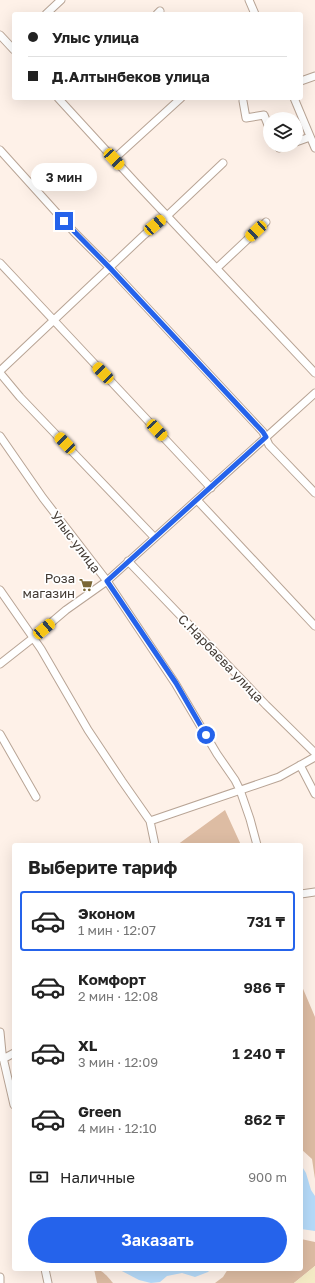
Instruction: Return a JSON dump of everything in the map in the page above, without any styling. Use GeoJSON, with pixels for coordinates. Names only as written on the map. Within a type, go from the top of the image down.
{"type":"FeatureCollection","features":[{"type":"Feature","properties":{"kind":"street"},"geometry":{"type":"LineString","coordinates":[[48,12],[61,0]]}},
{"type":"Feature","properties":{"kind":"street"},"geometry":{"type":"LineString","coordinates":[[249,0],[254,12]]}},
{"type":"Feature","properties":{"kind":"street"},"geometry":{"type":"LineString","coordinates":[[0,35],[12,46]]}},
{"type":"Feature","properties":{"kind":"street"},"geometry":{"type":"LineString","coordinates":[[303,80],[315,76]]}},
{"type":"Feature","properties":{"kind":"street"},"geometry":{"type":"LineString","coordinates":[[63,100],[114,159],[315,373]]}},
{"type":"Feature","properties":{"kind":"street"},"geometry":{"type":"LineString","coordinates":[[114,159],[179,100]]}},
{"type":"Feature","properties":{"kind":"street"},"geometry":{"type":"LineString","coordinates":[[295,100],[315,148]]}},
{"type":"Feature","properties":{"kind":"street"},"geometry":{"type":"LineString","coordinates":[[243,101],[246,118],[263,115]]}},
{"type":"Feature","properties":{"kind":"street"},"geometry":{"type":"LineString","coordinates":[[303,140],[310,137]]}},
{"type":"Feature","properties":{"kind":"street"},"geometry":{"type":"LineString","coordinates":[[0,150],[74,232],[110,268],[263,432],[269,445],[315,493]]}},
{"type":"Feature","properties":{"kind":"street"},"geometry":{"type":"LineString","coordinates":[[154,537],[20,396],[0,372],[53,320],[223,163]]}},
{"type":"Feature","properties":{"kind":"street"},"geometry":{"type":"LineString","coordinates":[[217,268],[266,222]]}},
{"type":"Feature","properties":{"kind":"street"},"geometry":{"type":"LineString","coordinates":[[0,263],[210,488]]}},
{"type":"Feature","properties":{"kind":"street"},"geometry":{"type":"LineString","coordinates":[[0,664],[66,610],[107,581],[315,393]]}},
{"type":"Feature","properties":{"kind":"street","name":"Улыс улица"},"geometry":{"type":"LineString","coordinates":[[0,436],[43,498],[107,581],[176,683],[217,754],[235,780],[250,819],[256,843]]}},
{"type":"Feature","properties":{"kind":"street"},"geometry":{"type":"LineString","coordinates":[[197,500],[315,626]]}},
{"type":"Feature","properties":{"kind":"street","name":"С.Нарбаева улица"},"geometry":{"type":"LineString","coordinates":[[128,561],[266,705],[315,753]]}},
{"type":"Feature","properties":{"kind":"street"},"geometry":{"type":"LineString","coordinates":[[0,590],[33,638],[88,730],[150,821],[155,843]]}},
{"type":"Feature","properties":{"kind":"street"},"geometry":{"type":"LineString","coordinates":[[0,734],[36,797]]}},
{"type":"Feature","properties":{"kind":"street"},"geometry":{"type":"LineString","coordinates":[[150,821],[172,812],[279,777],[315,757]]}},
{"type":"Feature","properties":{"kind":"street"},"geometry":{"type":"LineString","coordinates":[[300,765],[315,794]]}},
{"type":"Feature","properties":{"kind":"street"},"geometry":{"type":"LineString","coordinates":[[303,894],[315,892]]}},
{"type":"Feature","properties":{"kind":"street"},"geometry":{"type":"LineString","coordinates":[[0,1032],[2,1055],[12,1097]]}},
{"type":"Feature","properties":{"kind":"street"},"geometry":{"type":"LineString","coordinates":[[2,1055],[12,1053]]}},
{"type":"Feature","properties":{"kind":"street"},"geometry":{"type":"LineString","coordinates":[[45,1271],[48,1283]]}},
{"type":"Feature","properties":{"kind":"street"},"geometry":{"type":"LineString","coordinates":[[0,1277],[0,1283]]}},
{"type":"Feature","properties":{"kind":"shaded area"},"geometry":{"type":"Polygon","coordinates":[[[225,810],[240,843],[180,843],[225,810]]]}},
{"type":"Feature","properties":{"kind":"shaded area"},"geometry":{"type":"Polygon","coordinates":[[[303,989],[315,1017],[315,1179],[312,1159],[303,1151],[303,989]]]}},
{"type":"Feature","properties":{"kind":"shaded area"},"geometry":{"type":"Polygon","coordinates":[[[303,1239],[315,1242],[315,1266],[294,1283],[215,1283],[223,1277],[227,1271],[303,1271],[303,1239]]]}},
{"type":"Feature","properties":{"kind":"shaded area"},"geometry":{"type":"Polygon","coordinates":[[[94,1271],[102,1272],[113,1283],[97,1283],[94,1271]]]}},
{"type":"Feature","properties":{"kind":"sand"},"geometry":{"type":"Polygon","coordinates":[[[315,1266],[315,1283],[294,1283],[315,1266]]]}},
{"type":"Feature","properties":{"kind":"water"},"geometry":{"type":"Polygon","coordinates":[[[303,1168],[311,1190],[315,1196],[315,1231],[303,1229],[303,1168]]]}},
{"type":"Feature","properties":{"kind":"water"},"geometry":{"type":"Polygon","coordinates":[[[122,1271],[209,1271],[195,1277],[182,1273],[167,1276],[160,1282],[151,1283],[139,1280],[122,1271]]]}},
{"type":"Feature","properties":{"kind":"place","name":"Роза магазин"},"geometry":{"type":"Point","coordinates":[86,585]}},
{"type":"Feature","properties":{"kind":"route"},"geometry":{"type":"LineString","coordinates":[[64,221],[110,268],[266,437],[107,581],[176,683],[206,735]]}}]}
